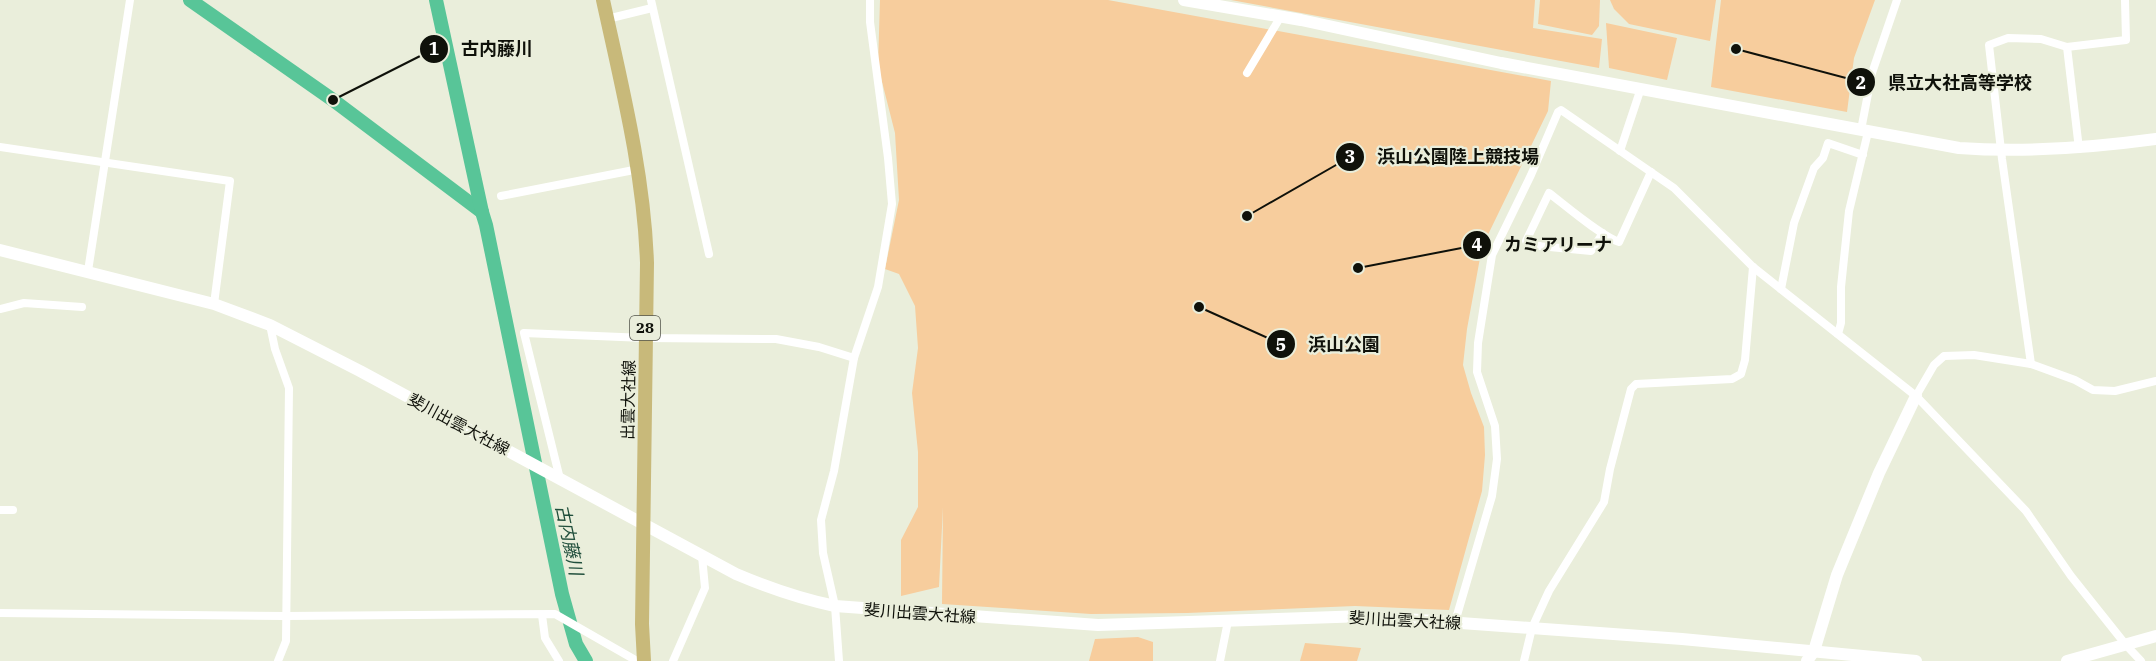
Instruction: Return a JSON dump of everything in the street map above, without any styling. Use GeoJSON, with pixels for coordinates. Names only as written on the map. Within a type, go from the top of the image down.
{"type":"FeatureCollection","features":[{"type":"Feature","properties":{"kind":"main road","name":"出雲大社線"},"geometry":{"type":"LineString","coordinates":[[603,0],[639,169],[646,230],[642,624],[644,661]]}},
{"type":"Feature","properties":{"kind":"main road"},"geometry":{"type":"LineString","coordinates":[[1185,0],[1281,16],[1501,63],[1959,148],[2002,151],[2079,149],[2156,139]]}},
{"type":"Feature","properties":{"kind":"main road","name":"斐川出雲大社線"},"geometry":{"type":"LineString","coordinates":[[0,250],[214,304],[270,325],[702,556],[764,586],[802,599],[836,606],[1098,625],[1365,616],[1682,639],[1810,656],[1916,661]]}},
{"type":"Feature","properties":{"kind":"main road"},"geometry":{"type":"LineString","coordinates":[[1810,656],[1837,575],[1878,473],[1916,396]]}},
{"type":"Feature","properties":{"kind":"main road"},"geometry":{"type":"LineString","coordinates":[[2067,661],[2156,636]]}},
{"type":"Feature","properties":{"kind":"street"},"geometry":{"type":"LineString","coordinates":[[88,271],[130,0]]}},
{"type":"Feature","properties":{"kind":"street"},"geometry":{"type":"LineString","coordinates":[[839,661],[836,606],[823,553],[821,520],[838,449],[854,358],[878,287],[892,204],[870,22],[870,0]]}},
{"type":"Feature","properties":{"kind":"street"},"geometry":{"type":"LineString","coordinates":[[1838,334],[1841,323],[1841,287],[1849,212],[1863,155],[1872,73],[1897,0]]}},
{"type":"Feature","properties":{"kind":"street"},"geometry":{"type":"LineString","coordinates":[[2031,364],[1989,45],[2008,38],[2041,39],[2067,47],[2126,40],[2125,0]]}},
{"type":"Feature","properties":{"kind":"street"},"geometry":{"type":"LineString","coordinates":[[607,19],[652,4],[709,254]]}},
{"type":"Feature","properties":{"kind":"street"},"geometry":{"type":"LineString","coordinates":[[1247,73],[1281,16]]}},
{"type":"Feature","properties":{"kind":"street"},"geometry":{"type":"LineString","coordinates":[[2067,47],[2079,149]]}},
{"type":"Feature","properties":{"kind":"street"},"geometry":{"type":"LineString","coordinates":[[1620,151],[1641,88]]}},
{"type":"Feature","properties":{"kind":"street"},"geometry":{"type":"LineString","coordinates":[[1455,622],[1491,496],[1496,470],[1495,426],[1477,372],[1478,343],[1492,255],[1531,175],[1557,112],[1561,110],[1674,188],[1754,267],[1916,396],[2026,511],[2054,553],[2141,661]]}},
{"type":"Feature","properties":{"kind":"street"},"geometry":{"type":"LineString","coordinates":[[1781,289],[1794,223],[1814,168],[1823,158],[1828,143],[1863,155]]}},
{"type":"Feature","properties":{"kind":"street"},"geometry":{"type":"LineString","coordinates":[[0,147],[230,181],[214,304]]}},
{"type":"Feature","properties":{"kind":"street"},"geometry":{"type":"LineString","coordinates":[[501,196],[639,169]]}},
{"type":"Feature","properties":{"kind":"street"},"geometry":{"type":"LineString","coordinates":[[1604,233],[1591,251],[1529,245],[1526,241],[1549,193],[1619,242],[1651,172]]}},
{"type":"Feature","properties":{"kind":"street"},"geometry":{"type":"LineString","coordinates":[[1524,661],[1532,628],[1548,591],[1604,502],[1610,469],[1631,389],[1636,384],[1732,379],[1741,374],[1746,360],[1754,267]]}},
{"type":"Feature","properties":{"kind":"street"},"geometry":{"type":"LineString","coordinates":[[0,309],[24,303],[82,307]]}},
{"type":"Feature","properties":{"kind":"street"},"geometry":{"type":"LineString","coordinates":[[270,325],[274,348],[289,388],[286,641],[278,661]]}},
{"type":"Feature","properties":{"kind":"street"},"geometry":{"type":"LineString","coordinates":[[558,477],[524,333],[645,338],[776,339],[819,347],[854,358]]}},
{"type":"Feature","properties":{"kind":"street"},"geometry":{"type":"LineString","coordinates":[[1916,396],[1934,365],[1944,356],[1974,356],[2031,364],[2093,390],[2115,391],[2156,381]]}},
{"type":"Feature","properties":{"kind":"street"},"geometry":{"type":"LineString","coordinates":[[0,510],[13,510]]}},
{"type":"Feature","properties":{"kind":"street"},"geometry":{"type":"LineString","coordinates":[[673,661],[705,588],[702,556]]}},
{"type":"Feature","properties":{"kind":"street"},"geometry":{"type":"LineString","coordinates":[[0,614],[285,616],[555,614],[637,661]]}},
{"type":"Feature","properties":{"kind":"street"},"geometry":{"type":"LineString","coordinates":[[546,615],[545,638],[559,661]]}},
{"type":"Feature","properties":{"kind":"street"},"geometry":{"type":"LineString","coordinates":[[1220,661],[1228,621]]}},
{"type":"Feature","properties":{"kind":"shaded area"},"geometry":{"type":"Polygon","coordinates":[[[880,0],[1108,0],[1551,81],[1548,111],[1482,247],[1463,365],[1484,427],[1485,455],[1482,491],[1449,610],[1355,606],[1187,613],[1091,614],[942,604],[943,507],[939,587],[901,596],[901,540],[918,507],[918,452],[912,393],[918,348],[915,306],[899,274],[885,269],[899,200],[895,133],[878,66],[880,0]]]}},
{"type":"Feature","properties":{"kind":"shaded area"},"geometry":{"type":"Polygon","coordinates":[[[1231,0],[1535,0],[1533,28],[1602,39],[1599,68],[1231,0]]]}},
{"type":"Feature","properties":{"kind":"shaded area"},"geometry":{"type":"Polygon","coordinates":[[[1540,0],[1600,0],[1599,26],[1592,35],[1538,24],[1540,0]]]}},
{"type":"Feature","properties":{"kind":"shaded area"},"geometry":{"type":"Polygon","coordinates":[[[1610,0],[1716,0],[1710,41],[1629,24],[1614,9],[1610,0]]]}},
{"type":"Feature","properties":{"kind":"shaded area"},"geometry":{"type":"Polygon","coordinates":[[[1721,0],[1875,0],[1854,58],[1847,112],[1711,87],[1721,0]]]}},
{"type":"Feature","properties":{"kind":"shaded area"},"geometry":{"type":"Polygon","coordinates":[[[1606,23],[1677,38],[1667,80],[1609,68],[1606,23]]]}},
{"type":"Feature","properties":{"kind":"shaded area"},"geometry":{"type":"Polygon","coordinates":[[[1138,637],[1153,642],[1153,661],[1089,661],[1095,639],[1138,637]]]}},
{"type":"Feature","properties":{"kind":"shaded area"},"geometry":{"type":"Polygon","coordinates":[[[1305,643],[1361,648],[1357,661],[1300,661],[1305,643]]]}},
{"type":"Feature","properties":{"kind":"waterway","name":"古内藤川"},"geometry":{"type":"LineString","coordinates":[[190,0],[333,100],[482,212]]}},
{"type":"Feature","properties":{"kind":"waterway","name":"古内藤川"},"geometry":{"type":"LineString","coordinates":[[436,0],[486,225],[562,594],[576,644],[586,661]]}},
{"type":"Feature","properties":{"kind":"place","name":"県立大社高等学校"},"geometry":{"type":"Point","coordinates":[1736,49]}},
{"type":"Feature","properties":{"kind":"place","name":"古内藤川"},"geometry":{"type":"Point","coordinates":[333,100]}},
{"type":"Feature","properties":{"kind":"place","name":"浜山公園陸上競技場"},"geometry":{"type":"Point","coordinates":[1247,216]}},
{"type":"Feature","properties":{"kind":"place","name":"カミアリーナ"},"geometry":{"type":"Point","coordinates":[1358,268]}},
{"type":"Feature","properties":{"kind":"place","name":"浜山公園"},"geometry":{"type":"Point","coordinates":[1199,307]}}]}
